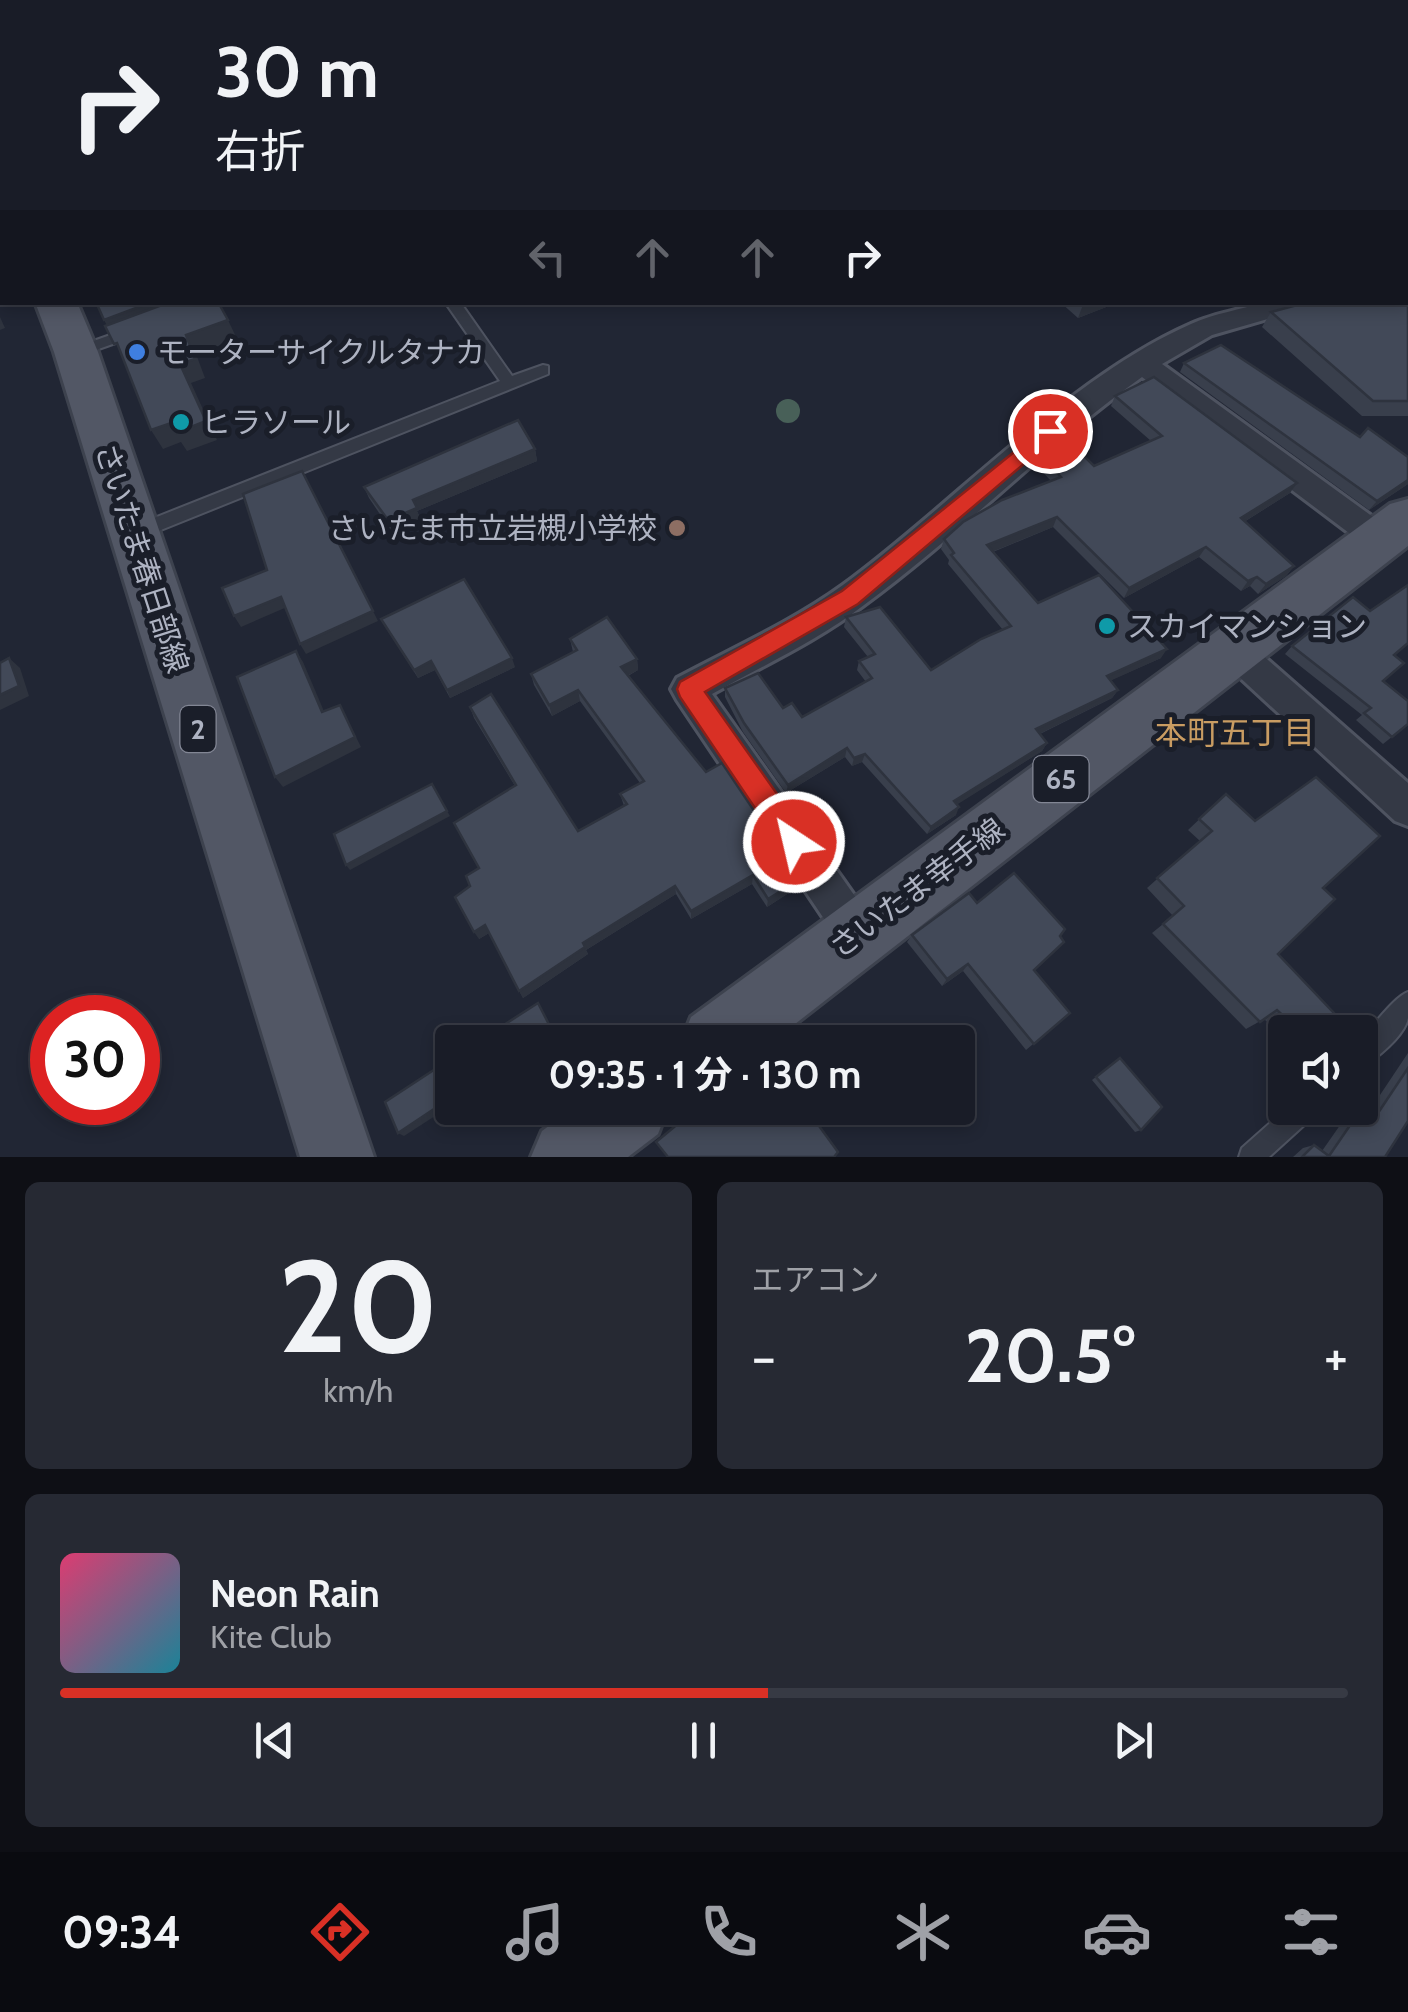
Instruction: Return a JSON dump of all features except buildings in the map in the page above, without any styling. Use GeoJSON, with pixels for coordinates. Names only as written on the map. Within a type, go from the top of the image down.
{"type":"FeatureCollection","features":[{"type":"Feature","properties":{"kind":"main road","name":"さいたま春日部線"},"geometry":{"type":"LineString","coordinates":[[66,327],[337,1157]]}},
{"type":"Feature","properties":{"kind":"main road","name":"さいたま幸手線"},"geometry":{"type":"LineString","coordinates":[[738,1025],[1394,528]]}},
{"type":"Feature","properties":{"kind":"main road"},"geometry":{"type":"LineString","coordinates":[[568,1157],[610,1125]]}},
{"type":"Feature","properties":{"kind":"street"},"geometry":{"type":"LineString","coordinates":[[857,933],[689,689],[850,598],[1079,406],[1143,364],[1192,333],[1278,305]]}},
{"type":"Feature","properties":{"kind":"street"},"geometry":{"type":"LineString","coordinates":[[1143,364],[1394,528]]}},
{"type":"Feature","properties":{"kind":"street"},"geometry":{"type":"LineString","coordinates":[[1232,649],[1408,808]]}},
{"type":"Feature","properties":{"kind":"lane"},"geometry":{"type":"LineString","coordinates":[[454,305],[509,383]]}},
{"type":"Feature","properties":{"kind":"lane"},"geometry":{"type":"LineString","coordinates":[[66,327],[147,328]]}},
{"type":"Feature","properties":{"kind":"lane"},"geometry":{"type":"LineString","coordinates":[[134,534],[543,370]]}},
{"type":"Feature","properties":{"kind":"lane"},"geometry":{"type":"LineString","coordinates":[[1378,1039],[1408,1003]]}},
{"type":"Feature","properties":{"kind":"lane"},"geometry":{"type":"LineString","coordinates":[[1251,1157],[1286,1125]]}},
{"type":"Feature","properties":{"kind":"place","name":"モーターサイクルタナカ"},"geometry":{"type":"Point","coordinates":[137,352]}},
{"type":"Feature","properties":{"kind":"place","name":"ヒラソール"},"geometry":{"type":"Point","coordinates":[181,422]}},
{"type":"Feature","properties":{"kind":"place","name":"さいたま市立岩槻小学校"},"geometry":{"type":"Point","coordinates":[677,528]}},
{"type":"Feature","properties":{"kind":"place","name":"スカイマンション"},"geometry":{"type":"Point","coordinates":[1107,626]}},
{"type":"Feature","properties":{"kind":"district","name":"本町五丁目"},"geometry":{"type":"Point","coordinates":[1235,732]}},
{"type":"Feature","properties":{"kind":"route"},"geometry":{"type":"LineString","coordinates":[[794,842],[689,689],[850,598],[1050,431]]}}]}
